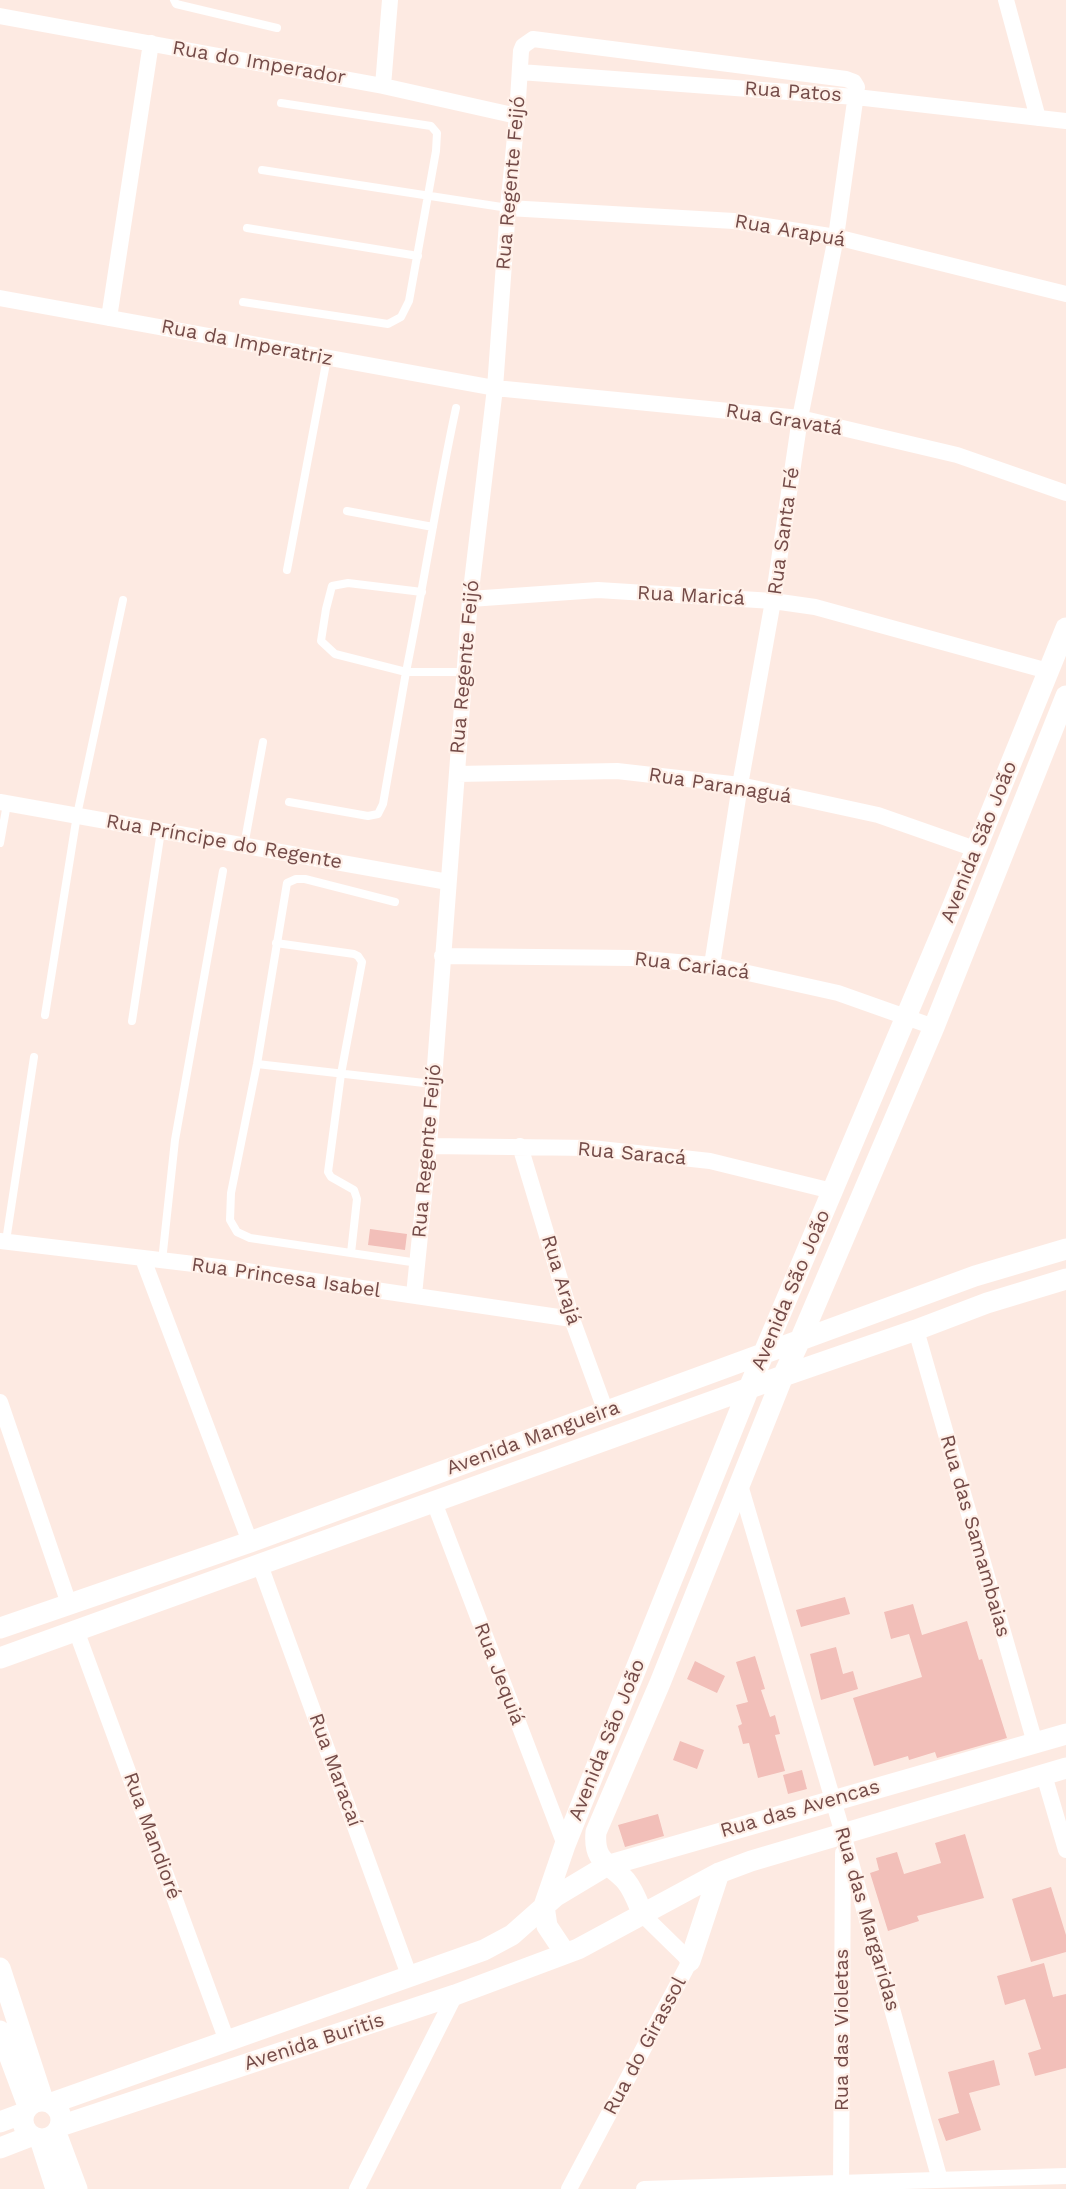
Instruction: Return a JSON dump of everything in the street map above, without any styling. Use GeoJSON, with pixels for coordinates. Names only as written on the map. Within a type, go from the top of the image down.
{"type":"FeatureCollection","features":[{"type":"Feature","properties":{"kind":"street"},"geometry":{"type":"LineString","coordinates":[[383,86],[390,0]]}},
{"type":"Feature","properties":{"kind":"street"},"geometry":{"type":"LineString","coordinates":[[1006,0],[1038,118]]}},
{"type":"Feature","properties":{"kind":"street","name":"Rua do Imperador"},"geometry":{"type":"LineString","coordinates":[[0,16],[383,86],[518,116]]}},
{"type":"Feature","properties":{"kind":"street","name":"Rua Regente Feijó"},"geometry":{"type":"LineString","coordinates":[[414,1295],[429,1146],[470,599],[495,388],[508,208],[518,116],[521,51],[528,42],[539,39],[846,79],[854,82],[857,87],[856,97]]}},
{"type":"Feature","properties":{"kind":"street"},"geometry":{"type":"LineString","coordinates":[[110,318],[151,43]]}},
{"type":"Feature","properties":{"kind":"street","name":"Rua Patos"},"geometry":{"type":"LineString","coordinates":[[520,72],[856,97],[1066,121]]}},
{"type":"Feature","properties":{"kind":"street","name":"Rua Santa Fé"},"geometry":{"type":"LineString","coordinates":[[712,965],[740,786],[773,601],[800,418],[836,237],[856,97]]}},
{"type":"Feature","properties":{"kind":"street","name":"Rua Arapuá"},"geometry":{"type":"LineString","coordinates":[[508,208],[734,220],[836,237],[1066,294]]}},
{"type":"Feature","properties":{"kind":"street","name":"Rua da Imperatriz"},"geometry":{"type":"LineString","coordinates":[[0,298],[495,388]]}},
{"type":"Feature","properties":{"kind":"street","name":"Rua Gravatá"},"geometry":{"type":"LineString","coordinates":[[495,388],[800,418],[957,455],[1066,493]]}},
{"type":"Feature","properties":{"kind":"street","name":"Rua Maricá"},"geometry":{"type":"LineString","coordinates":[[470,599],[598,590],[773,601],[815,607],[1048,671]]}},
{"type":"Feature","properties":{"kind":"street","name":"Avenida São João"},"geometry":{"type":"LineString","coordinates":[[544,1906],[565,1845],[764,1352],[952,908],[1066,628]]}},
{"type":"Feature","properties":{"kind":"street","name":"Avenida São João"},"geometry":{"type":"LineString","coordinates":[[643,1914],[632,1889],[624,1878],[606,1866],[597,1851],[596,1832],[660,1683],[783,1376],[933,1027],[1066,696]]}},
{"type":"Feature","properties":{"kind":"street","name":"Rua Paranaguá"},"geometry":{"type":"LineString","coordinates":[[457,774],[617,771],[740,786],[878,815],[975,849]]}},
{"type":"Feature","properties":{"kind":"street","name":"Rua Príncipe do Regente"},"geometry":{"type":"LineString","coordinates":[[4,803],[448,882]]}},
{"type":"Feature","properties":{"kind":"street","name":"Rua Cariacá"},"geometry":{"type":"LineString","coordinates":[[442,956],[632,957],[712,965],[838,993],[933,1027]]}},
{"type":"Feature","properties":{"kind":"street","name":"Rua Saracá"},"geometry":{"type":"LineString","coordinates":[[429,1146],[591,1148],[710,1161],[832,1191]]}},
{"type":"Feature","properties":{"kind":"street","name":"Rua Arajá"},"geometry":{"type":"LineString","coordinates":[[520,1146],[572,1319],[606,1412]]}},
{"type":"Feature","properties":{"kind":"street","name":"Rua Princesa Isabel"},"geometry":{"type":"LineString","coordinates":[[3,1241],[414,1295],[572,1319]]}},
{"type":"Feature","properties":{"kind":"street","name":"Avenida Mangueira"},"geometry":{"type":"LineString","coordinates":[[0,1628],[250,1542],[975,1276],[1066,1249]]}},
{"type":"Feature","properties":{"kind":"street"},"geometry":{"type":"LineString","coordinates":[[143,1259],[250,1542]]}},
{"type":"Feature","properties":{"kind":"street","name":"Avenida Mangueira"},"geometry":{"type":"LineString","coordinates":[[0,1658],[987,1303],[1066,1279]]}},
{"type":"Feature","properties":{"kind":"street","name":"Rua das Samambaias"},"geometry":{"type":"LineString","coordinates":[[916,1330],[1035,1743]]}},
{"type":"Feature","properties":{"kind":"street"},"geometry":{"type":"LineString","coordinates":[[0,1402],[69,1604]]}},
{"type":"Feature","properties":{"kind":"street","name":"Rua das Margaridas"},"geometry":{"type":"LineString","coordinates":[[740,1485],[843,1834],[940,2180]]}},
{"type":"Feature","properties":{"kind":"street","name":"Rua Jequiá"},"geometry":{"type":"LineString","coordinates":[[434,1502],[565,1845]]}},
{"type":"Feature","properties":{"kind":"street","name":"Rua Maracaí"},"geometry":{"type":"LineString","coordinates":[[260,1565],[409,1975]]}},
{"type":"Feature","properties":{"kind":"street","name":"Rua Mandioré"},"geometry":{"type":"LineString","coordinates":[[76,1630],[227,2041]]}},
{"type":"Feature","properties":{"kind":"street","name":"Rua das Avencas"},"geometry":{"type":"LineString","coordinates":[[544,1906],[556,1896],[606,1866],[1066,1734]]}},
{"type":"Feature","properties":{"kind":"street"},"geometry":{"type":"LineString","coordinates":[[943,1768],[948,1803]]}},
{"type":"Feature","properties":{"kind":"street","name":"Rua das Avencas"},"geometry":{"type":"LineString","coordinates":[[565,1953],[578,1949],[718,1873],[751,1861],[1066,1768]]}},
{"type":"Feature","properties":{"kind":"street"},"geometry":{"type":"LineString","coordinates":[[1044,1775],[1066,1851]]}},
{"type":"Feature","properties":{"kind":"street","name":"Rua das Violetas"},"geometry":{"type":"LineString","coordinates":[[841,2186],[843,1834]]}},
{"type":"Feature","properties":{"kind":"street"},"geometry":{"type":"LineString","coordinates":[[690,1961],[718,1873]]}},
{"type":"Feature","properties":{"kind":"street"},"geometry":{"type":"LineString","coordinates":[[544,1906],[547,1926],[565,1953]]}},
{"type":"Feature","properties":{"kind":"street","name":"Avenida Buritis"},"geometry":{"type":"LineString","coordinates":[[0,2122],[37,2106],[484,1950],[525,1926],[544,1906]]}},
{"type":"Feature","properties":{"kind":"street","name":"Rua do Girassol"},"geometry":{"type":"LineString","coordinates":[[569,2189],[690,1961],[643,1914]]}},
{"type":"Feature","properties":{"kind":"street","name":"Avenida Buritis"},"geometry":{"type":"LineString","coordinates":[[0,2148],[455,1995],[565,1953]]}},
{"type":"Feature","properties":{"kind":"street"},"geometry":{"type":"LineString","coordinates":[[0,1968],[37,2106],[24,2126],[47,2134],[77,2189]]}},
{"type":"Feature","properties":{"kind":"street"},"geometry":{"type":"LineString","coordinates":[[357,2189],[455,1995]]}},
{"type":"Feature","properties":{"kind":"street"},"geometry":{"type":"LineString","coordinates":[[0,2031],[37,2106],[60,2113],[47,2134],[56,2189]]}},
{"type":"Feature","properties":{"kind":"street"},"geometry":{"type":"LineString","coordinates":[[644,2189],[841,2186],[1066,2176]]}},
{"type":"Feature","properties":{"kind":"lane"},"geometry":{"type":"LineString","coordinates":[[174,0],[176,4],[276,28]]}},
{"type":"Feature","properties":{"kind":"lane"},"geometry":{"type":"LineString","coordinates":[[243,302],[388,324],[401,317],[409,301],[418,256],[437,133],[431,126],[280,103]]}},
{"type":"Feature","properties":{"kind":"lane"},"geometry":{"type":"LineString","coordinates":[[262,170],[508,208]]}},
{"type":"Feature","properties":{"kind":"lane"},"geometry":{"type":"LineString","coordinates":[[247,228],[418,256]]}},
{"type":"Feature","properties":{"kind":"lane"},"geometry":{"type":"LineString","coordinates":[[288,570],[327,358]]}},
{"type":"Feature","properties":{"kind":"lane"},"geometry":{"type":"LineString","coordinates":[[289,802],[368,816],[378,814],[382,804],[456,408]]}},
{"type":"Feature","properties":{"kind":"lane"},"geometry":{"type":"LineString","coordinates":[[347,511],[433,527]]}},
{"type":"Feature","properties":{"kind":"lane"},"geometry":{"type":"LineString","coordinates":[[422,592],[348,583],[332,586],[321,641],[335,654],[406,672],[464,672]]}},
{"type":"Feature","properties":{"kind":"lane"},"geometry":{"type":"LineString","coordinates":[[45,1015],[77,815],[123,600]]}},
{"type":"Feature","properties":{"kind":"lane"},"geometry":{"type":"LineString","coordinates":[[244,846],[263,742]]}},
{"type":"Feature","properties":{"kind":"lane"},"geometry":{"type":"LineString","coordinates":[[0,843],[4,803]]}},
{"type":"Feature","properties":{"kind":"lane"},"geometry":{"type":"LineString","coordinates":[[132,1021],[161,831]]}},
{"type":"Feature","properties":{"kind":"lane"},"geometry":{"type":"LineString","coordinates":[[162,1261],[175,1140],[223,871]]}},
{"type":"Feature","properties":{"kind":"lane"},"geometry":{"type":"LineString","coordinates":[[395,902],[305,879],[296,879],[287,883],[257,1064],[231,1193],[230,1220],[237,1232],[250,1238],[418,1263]]}},
{"type":"Feature","properties":{"kind":"lane"},"geometry":{"type":"LineString","coordinates":[[276,943],[354,954],[362,962],[341,1074],[328,1172],[331,1177],[354,1190],[357,1199],[351,1253]]}},
{"type":"Feature","properties":{"kind":"lane"},"geometry":{"type":"LineString","coordinates":[[3,1241],[34,1057]]}},
{"type":"Feature","properties":{"kind":"lane"},"geometry":{"type":"LineString","coordinates":[[257,1064],[433,1084]]}},
{"type":"Feature","properties":{"kind":"building"},"geometry":{"type":"Polygon","coordinates":[[[370,1229],[407,1234],[405,1250],[368,1245],[370,1229]]]}},
{"type":"Feature","properties":{"kind":"building"},"geometry":{"type":"Polygon","coordinates":[[[845,1597],[850,1614],[801,1627],[796,1610],[845,1597]]]}},
{"type":"Feature","properties":{"kind":"building"},"geometry":{"type":"Polygon","coordinates":[[[913,1604],[922,1635],[967,1621],[979,1660],[982,1659],[1007,1738],[937,1758],[935,1752],[909,1760],[908,1756],[874,1766],[853,1698],[922,1677],[909,1634],[891,1639],[884,1612],[913,1604]]]}},
{"type":"Feature","properties":{"kind":"building"},"geometry":{"type":"Polygon","coordinates":[[[836,1647],[843,1674],[853,1671],[858,1689],[821,1700],[810,1654],[836,1647]]]}},
{"type":"Feature","properties":{"kind":"building"},"geometry":{"type":"Polygon","coordinates":[[[755,1656],[765,1689],[761,1690],[770,1717],[775,1715],[780,1734],[775,1735],[785,1771],[758,1778],[749,1743],[743,1744],[738,1726],[742,1724],[736,1705],[748,1702],[736,1662],[755,1656]]]}},
{"type":"Feature","properties":{"kind":"building"},"geometry":{"type":"Polygon","coordinates":[[[695,1661],[725,1676],[717,1693],[687,1679],[695,1661]]]}},
{"type":"Feature","properties":{"kind":"building"},"geometry":{"type":"Polygon","coordinates":[[[680,1741],[704,1750],[697,1769],[673,1760],[680,1741]]]}},
{"type":"Feature","properties":{"kind":"building"},"geometry":{"type":"Polygon","coordinates":[[[802,1770],[807,1789],[788,1794],[783,1775],[802,1770]]]}},
{"type":"Feature","properties":{"kind":"building"},"geometry":{"type":"Polygon","coordinates":[[[658,1814],[664,1836],[625,1847],[618,1825],[658,1814]]]}},
{"type":"Feature","properties":{"kind":"building"},"geometry":{"type":"Polygon","coordinates":[[[965,1834],[984,1898],[917,1916],[919,1921],[888,1931],[870,1873],[879,1870],[876,1858],[897,1852],[904,1874],[941,1863],[935,1843],[965,1834]]]}},
{"type":"Feature","properties":{"kind":"building"},"geometry":{"type":"Polygon","coordinates":[[[1051,1887],[1066,1935],[1066,1952],[1031,1962],[1012,1899],[1051,1887]]]}},
{"type":"Feature","properties":{"kind":"building"},"geometry":{"type":"Polygon","coordinates":[[[1044,1963],[1053,1997],[1066,1994],[1066,2068],[1035,2076],[1028,2053],[1041,2049],[1025,1999],[1005,2005],[997,1976],[1044,1963]]]}},
{"type":"Feature","properties":{"kind":"building"},"geometry":{"type":"Polygon","coordinates":[[[994,2060],[1000,2085],[969,2093],[981,2130],[946,2141],[938,2119],[959,2113],[948,2072],[994,2060]]]}}]}
